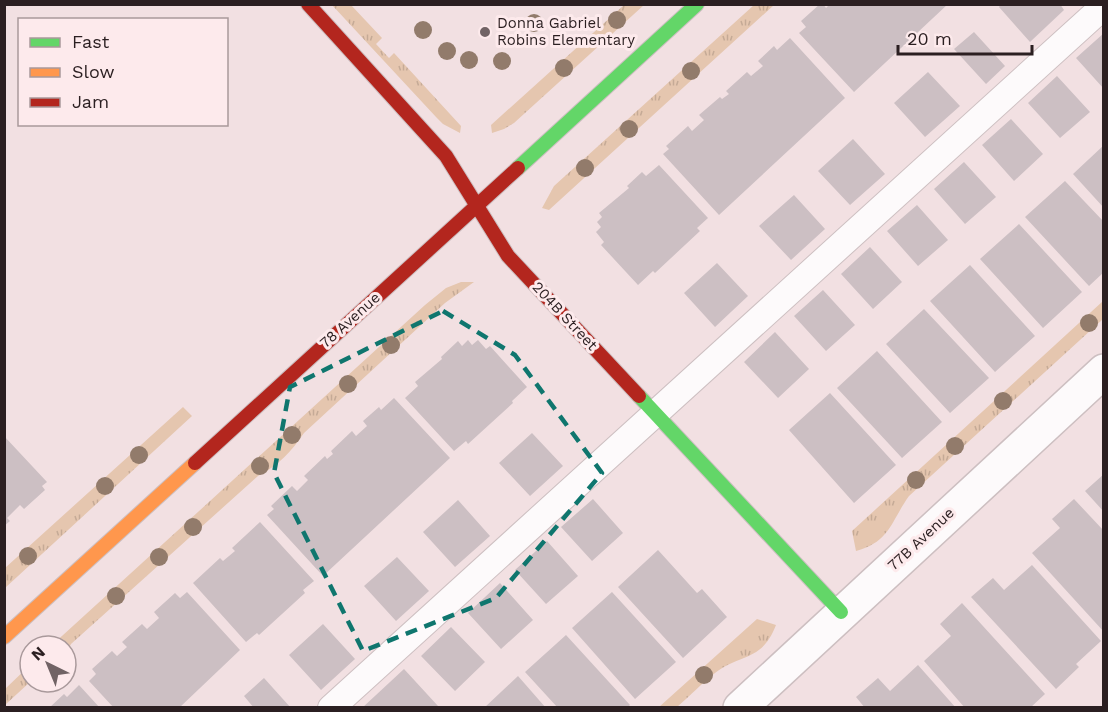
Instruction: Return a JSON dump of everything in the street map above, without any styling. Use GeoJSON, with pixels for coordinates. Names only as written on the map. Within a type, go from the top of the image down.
{"type":"FeatureCollection","features":[{"type":"Feature","properties":{"kind":"street","name":"204B Street"},"geometry":{"type":"LineString","coordinates":[[308,4],[446,156],[508,256],[841,612]]}},
{"type":"Feature","properties":{"kind":"street","name":"78 Avenue"},"geometry":{"type":"LineString","coordinates":[[4,637],[697,4]]}},
{"type":"Feature","properties":{"kind":"street","name":"77B Avenue"},"geometry":{"type":"LineString","coordinates":[[740,708],[841,612],[1104,371]]}},
{"type":"Feature","properties":{"kind":"lane"},"geometry":{"type":"LineString","coordinates":[[331,708],[1104,6]]}},
{"type":"Feature","properties":{"kind":"highlighted area"},"geometry":{"type":"Polygon","coordinates":[[[443,311],[515,355],[602,473],[496,598],[363,651],[274,473],[290,387],[443,311]]]}},
{"type":"Feature","properties":{"kind":"green space"},"geometry":{"type":"Polygon","coordinates":[[[332,5],[351,5],[382,38],[376,44],[389,58],[394,53],[461,126],[460,133],[443,124],[332,5]]]}},
{"type":"Feature","properties":{"kind":"green space"},"geometry":{"type":"Polygon","coordinates":[[[624,5],[644,5],[514,123],[492,133],[491,125],[624,5]]]}},
{"type":"Feature","properties":{"kind":"green space"},"geometry":{"type":"Polygon","coordinates":[[[754,5],[774,5],[549,210],[542,208],[554,186],[754,5]]]}},
{"type":"Feature","properties":{"kind":"green space"},"geometry":{"type":"Polygon","coordinates":[[[461,282],[474,282],[445,303],[304,433],[284,458],[258,476],[78,638],[78,634],[64,634],[425,305],[446,288],[461,282]]]}},
{"type":"Feature","properties":{"kind":"green space"},"geometry":{"type":"Polygon","coordinates":[[[1103,301],[1103,319],[909,496],[883,536],[867,547],[856,551],[852,531],[1103,301]]]}},
{"type":"Feature","properties":{"kind":"green space"},"geometry":{"type":"Polygon","coordinates":[[[183,407],[192,416],[5,588],[5,568],[183,407]]]}},
{"type":"Feature","properties":{"kind":"green space"},"geometry":{"type":"Polygon","coordinates":[[[757,619],[776,625],[764,645],[715,673],[677,707],[659,707],[757,619]]]}},
{"type":"Feature","properties":{"kind":"green space"},"geometry":{"type":"Polygon","coordinates":[[[18,677],[18,693],[5,705],[5,689],[18,677]]]}},
{"type":"Feature","properties":{"kind":"building"},"geometry":{"type":"Polygon","coordinates":[[[820,4],[826,8],[830,4],[948,4],[854,92],[799,33],[806,27],[801,21],[820,4]]]}},
{"type":"Feature","properties":{"kind":"building"},"geometry":{"type":"Polygon","coordinates":[[[1001,4],[1060,4],[1064,10],[1030,42],[999,7],[1001,4]]]}},
{"type":"Feature","properties":{"kind":"building"},"geometry":{"type":"Polygon","coordinates":[[[974,32],[1005,66],[986,84],[954,49],[974,32]]]}},
{"type":"Feature","properties":{"kind":"building"},"geometry":{"type":"Polygon","coordinates":[[[1104,33],[1104,89],[1076,58],[1104,33]]]}},
{"type":"Feature","properties":{"kind":"building"},"geometry":{"type":"Polygon","coordinates":[[[790,38],[845,98],[719,215],[663,154],[669,149],[666,146],[688,126],[692,131],[704,120],[699,115],[720,97],[722,99],[729,94],[726,91],[747,72],[751,76],[763,66],[758,61],[774,46],[777,50],[790,38]]]}},
{"type":"Feature","properties":{"kind":"building"},"geometry":{"type":"Polygon","coordinates":[[[928,72],[960,106],[925,137],[894,103],[928,72]]]}},
{"type":"Feature","properties":{"kind":"building"},"geometry":{"type":"Polygon","coordinates":[[[1057,76],[1090,112],[1060,138],[1028,103],[1057,76]]]}},
{"type":"Feature","properties":{"kind":"building"},"geometry":{"type":"Polygon","coordinates":[[[1011,119],[1043,154],[1014,181],[982,145],[1011,119]]]}},
{"type":"Feature","properties":{"kind":"building"},"geometry":{"type":"Polygon","coordinates":[[[853,139],[885,174],[850,205],[818,171],[853,139]]]}},
{"type":"Feature","properties":{"kind":"building"},"geometry":{"type":"Polygon","coordinates":[[[1104,145],[1104,208],[1073,174],[1104,145]]]}},
{"type":"Feature","properties":{"kind":"building"},"geometry":{"type":"Polygon","coordinates":[[[964,162],[996,197],[965,224],[934,189],[964,162]]]}},
{"type":"Feature","properties":{"kind":"building"},"geometry":{"type":"Polygon","coordinates":[[[659,165],[708,218],[697,228],[700,231],[655,273],[653,271],[638,285],[601,245],[604,242],[596,232],[601,227],[597,222],[602,217],[599,213],[629,188],[627,186],[642,172],[646,176],[659,165]]]}},
{"type":"Feature","properties":{"kind":"building"},"geometry":{"type":"Polygon","coordinates":[[[1065,181],[1104,222],[1104,272],[1089,286],[1025,217],[1065,181]]]}},
{"type":"Feature","properties":{"kind":"building"},"geometry":{"type":"Polygon","coordinates":[[[794,195],[825,229],[791,260],[759,226],[794,195]]]}},
{"type":"Feature","properties":{"kind":"building"},"geometry":{"type":"Polygon","coordinates":[[[917,205],[948,240],[918,266],[887,231],[917,205]]]}},
{"type":"Feature","properties":{"kind":"building"},"geometry":{"type":"Polygon","coordinates":[[[1019,224],[1082,292],[1043,328],[980,259],[1019,224]]]}},
{"type":"Feature","properties":{"kind":"building"},"geometry":{"type":"Polygon","coordinates":[[[870,247],[902,282],[873,309],[841,274],[870,247]]]}},
{"type":"Feature","properties":{"kind":"building"},"geometry":{"type":"Polygon","coordinates":[[[717,263],[748,296],[715,327],[684,293],[717,263]]]}},
{"type":"Feature","properties":{"kind":"building"},"geometry":{"type":"Polygon","coordinates":[[[970,265],[1035,336],[995,372],[930,301],[970,265]]]}},
{"type":"Feature","properties":{"kind":"building"},"geometry":{"type":"Polygon","coordinates":[[[823,290],[855,325],[826,351],[794,316],[823,290]]]}},
{"type":"Feature","properties":{"kind":"building"},"geometry":{"type":"Polygon","coordinates":[[[924,309],[989,378],[950,413],[886,344],[924,309]]]}},
{"type":"Feature","properties":{"kind":"building"},"geometry":{"type":"Polygon","coordinates":[[[775,332],[809,369],[778,398],[744,362],[775,332]]]}},
{"type":"Feature","properties":{"kind":"building"},"geometry":{"type":"Polygon","coordinates":[[[468,340],[472,345],[478,340],[486,349],[490,346],[527,387],[468,444],[466,441],[454,451],[405,398],[418,386],[415,382],[442,359],[441,357],[458,341],[462,346],[468,340]]]}},
{"type":"Feature","properties":{"kind":"building"},"geometry":{"type":"Polygon","coordinates":[[[877,351],[942,422],[902,458],[837,388],[877,351]]]}},
{"type":"Feature","properties":{"kind":"building"},"geometry":{"type":"Polygon","coordinates":[[[830,393],[896,465],[854,503],[789,430],[830,393]]]}},
{"type":"Feature","properties":{"kind":"building"},"geometry":{"type":"Polygon","coordinates":[[[394,398],[450,458],[323,576],[267,515],[274,509],[271,506],[292,486],[297,491],[308,480],[304,476],[325,456],[327,459],[333,454],[331,451],[352,431],[356,436],[367,426],[363,421],[379,407],[381,410],[394,398]]]}},
{"type":"Feature","properties":{"kind":"building"},"geometry":{"type":"Polygon","coordinates":[[[532,433],[563,466],[530,496],[499,463],[532,433]]]}},
{"type":"Feature","properties":{"kind":"building"},"geometry":{"type":"Polygon","coordinates":[[[4,436],[47,482],[42,486],[45,490],[24,509],[20,505],[7,518],[10,521],[4,526],[4,436]]]}},
{"type":"Feature","properties":{"kind":"building"},"geometry":{"type":"Polygon","coordinates":[[[1104,474],[1104,512],[1085,491],[1104,474]]]}},
{"type":"Feature","properties":{"kind":"building"},"geometry":{"type":"Polygon","coordinates":[[[593,499],[623,533],[592,561],[561,527],[593,499]]]}},
{"type":"Feature","properties":{"kind":"building"},"geometry":{"type":"Polygon","coordinates":[[[1074,499],[1104,531],[1104,632],[1032,553],[1060,528],[1052,519],[1074,499]]]}},
{"type":"Feature","properties":{"kind":"building"},"geometry":{"type":"Polygon","coordinates":[[[458,500],[490,536],[455,567],[423,532],[458,500]]]}},
{"type":"Feature","properties":{"kind":"building"},"geometry":{"type":"Polygon","coordinates":[[[260,522],[314,581],[303,590],[305,593],[259,635],[257,633],[246,642],[193,583],[220,558],[223,561],[235,551],[232,548],[260,522]]]}},
{"type":"Feature","properties":{"kind":"building"},"geometry":{"type":"Polygon","coordinates":[[[547,541],[578,576],[546,604],[515,570],[547,541]]]}},
{"type":"Feature","properties":{"kind":"building"},"geometry":{"type":"Polygon","coordinates":[[[658,550],[697,593],[702,589],[727,617],[683,658],[618,587],[658,550]]]}},
{"type":"Feature","properties":{"kind":"building"},"geometry":{"type":"Polygon","coordinates":[[[397,557],[429,591],[396,621],[364,586],[397,557]]]}},
{"type":"Feature","properties":{"kind":"building"},"geometry":{"type":"Polygon","coordinates":[[[1032,565],[1101,641],[1076,664],[1079,667],[1056,689],[971,597],[993,578],[1004,590],[1032,565]]]}},
{"type":"Feature","properties":{"kind":"building"},"geometry":{"type":"Polygon","coordinates":[[[500,583],[533,620],[501,649],[468,613],[500,583]]]}},
{"type":"Feature","properties":{"kind":"building"},"geometry":{"type":"Polygon","coordinates":[[[187,592],[240,650],[179,708],[114,708],[89,681],[96,674],[92,669],[112,651],[117,656],[127,647],[122,642],[142,624],[147,629],[159,618],[154,612],[175,593],[180,598],[187,592]]]}},
{"type":"Feature","properties":{"kind":"building"},"geometry":{"type":"Polygon","coordinates":[[[612,592],[676,662],[635,699],[572,628],[612,592]]]}},
{"type":"Feature","properties":{"kind":"building"},"geometry":{"type":"Polygon","coordinates":[[[962,603],[1045,694],[1030,708],[965,708],[924,661],[951,636],[940,624],[962,603]]]}},
{"type":"Feature","properties":{"kind":"building"},"geometry":{"type":"Polygon","coordinates":[[[323,624],[355,659],[321,690],[289,655],[323,624]]]}},
{"type":"Feature","properties":{"kind":"building"},"geometry":{"type":"Polygon","coordinates":[[[451,627],[485,662],[455,691],[421,656],[451,627]]]}},
{"type":"Feature","properties":{"kind":"building"},"geometry":{"type":"Polygon","coordinates":[[[566,635],[630,705],[627,708],[558,708],[525,672],[566,635]]]}},
{"type":"Feature","properties":{"kind":"building"},"geometry":{"type":"Polygon","coordinates":[[[918,665],[956,708],[865,708],[856,697],[878,678],[890,691],[918,665]]]}},
{"type":"Feature","properties":{"kind":"building"},"geometry":{"type":"Polygon","coordinates":[[[404,669],[438,706],[437,708],[362,708],[404,669]]]}},
{"type":"Feature","properties":{"kind":"building"},"geometry":{"type":"Polygon","coordinates":[[[518,676],[546,708],[484,708],[518,676]]]}},
{"type":"Feature","properties":{"kind":"building"},"geometry":{"type":"Polygon","coordinates":[[[264,678],[291,708],[254,708],[244,696],[264,678]]]}},
{"type":"Feature","properties":{"kind":"building"},"geometry":{"type":"Polygon","coordinates":[[[78,686],[100,708],[49,708],[64,694],[67,697],[70,694],[78,694],[78,686]]]}},
{"type":"Feature","properties":{"kind":"traffic: fast"},"geometry":{"type":"LineString","coordinates":[[518,168],[697,4]]}},
{"type":"Feature","properties":{"kind":"traffic: fast"},"geometry":{"type":"LineString","coordinates":[[639,396],[841,612]]}},
{"type":"Feature","properties":{"kind":"traffic: slow"},"geometry":{"type":"LineString","coordinates":[[4,637],[195,463]]}},
{"type":"Feature","properties":{"kind":"traffic: jam"},"geometry":{"type":"LineString","coordinates":[[308,4],[446,156],[508,256],[639,396]]}},
{"type":"Feature","properties":{"kind":"traffic: jam"},"geometry":{"type":"LineString","coordinates":[[195,463],[518,168]]}},
{"type":"Feature","properties":{"kind":"place","name":"Donna Gabriel Robins Elementary"},"geometry":{"type":"Point","coordinates":[485,32]}}]}
